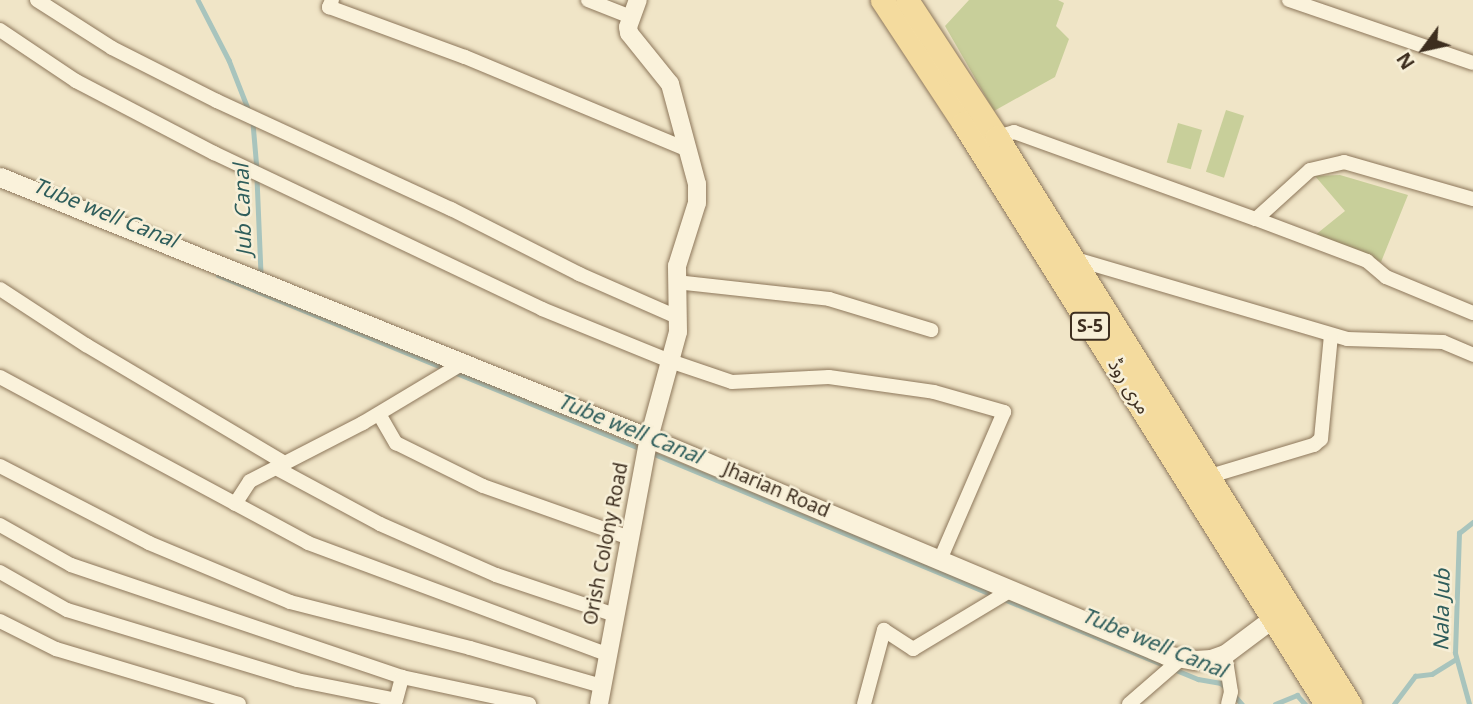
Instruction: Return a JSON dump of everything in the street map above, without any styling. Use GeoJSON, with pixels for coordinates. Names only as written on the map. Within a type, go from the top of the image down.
{"type":"FeatureCollection","features":[{"type":"Feature","properties":{"kind":"main road","name":"مری روڈ"},"geometry":{"type":"LineString","coordinates":[[882,0],[923,44],[997,137],[1071,257],[1162,424],[1273,618],[1303,648],[1350,704]]}},
{"type":"Feature","properties":{"kind":"main road","name":"مری روڈ"},"geometry":{"type":"LineString","coordinates":[[907,0],[923,44],[1162,424],[1207,477],[1303,648],[1326,704]]}},
{"type":"Feature","properties":{"kind":"main road","name":"Jharian Road"},"geometry":{"type":"LineString","coordinates":[[0,177],[649,438],[1181,659],[1211,659],[1225,654],[1273,618]]}},
{"type":"Feature","properties":{"kind":"street"},"geometry":{"type":"LineString","coordinates":[[37,0],[112,48],[206,95],[451,209],[579,274],[678,318]]}},
{"type":"Feature","properties":{"kind":"street"},"geometry":{"type":"LineString","coordinates":[[331,0],[329,6],[465,57],[688,150]]}},
{"type":"Feature","properties":{"kind":"street"},"geometry":{"type":"LineString","coordinates":[[588,0],[631,18],[638,0]]}},
{"type":"Feature","properties":{"kind":"street"},"geometry":{"type":"LineString","coordinates":[[1289,0],[1473,63]]}},
{"type":"Feature","properties":{"kind":"street","name":"Orish Colony Road"},"geometry":{"type":"LineString","coordinates":[[599,704],[649,438],[678,332],[676,282],[679,256],[697,203],[697,184],[670,84],[665,74],[634,41],[628,27],[631,18]]}},
{"type":"Feature","properties":{"kind":"street"},"geometry":{"type":"LineString","coordinates":[[0,30],[76,81],[214,153],[542,309],[670,361],[732,382],[829,377],[934,392],[1003,412],[940,560]]}},
{"type":"Feature","properties":{"kind":"street"},"geometry":{"type":"LineString","coordinates":[[997,137],[1014,132],[1256,219],[1367,261],[1387,277],[1473,313]]}},
{"type":"Feature","properties":{"kind":"street"},"geometry":{"type":"LineString","coordinates":[[1256,219],[1310,170],[1344,162],[1473,199]]}},
{"type":"Feature","properties":{"kind":"street"},"geometry":{"type":"LineString","coordinates":[[1071,257],[1347,339],[1443,342],[1473,355]]}},
{"type":"Feature","properties":{"kind":"street"},"geometry":{"type":"LineString","coordinates":[[676,282],[829,299],[931,330]]}},
{"type":"Feature","properties":{"kind":"street"},"geometry":{"type":"LineString","coordinates":[[0,289],[280,466],[380,524],[496,575],[615,615]]}},
{"type":"Feature","properties":{"kind":"street"},"geometry":{"type":"LineString","coordinates":[[1207,477],[1314,445],[1321,439],[1331,335]]}},
{"type":"Feature","properties":{"kind":"street"},"geometry":{"type":"LineString","coordinates":[[235,504],[250,481],[379,414],[463,363]]}},
{"type":"Feature","properties":{"kind":"street"},"geometry":{"type":"LineString","coordinates":[[0,377],[308,543],[607,654]]}},
{"type":"Feature","properties":{"kind":"street"},"geometry":{"type":"LineString","coordinates":[[379,414],[396,443],[483,486],[630,538]]}},
{"type":"Feature","properties":{"kind":"street"},"geometry":{"type":"LineString","coordinates":[[0,466],[149,543],[290,602],[470,648],[602,686]]}},
{"type":"Feature","properties":{"kind":"street"},"geometry":{"type":"LineString","coordinates":[[0,525],[71,565],[402,677],[529,704]]}},
{"type":"Feature","properties":{"kind":"street"},"geometry":{"type":"LineString","coordinates":[[0,572],[67,610],[297,680],[396,700],[402,677]]}},
{"type":"Feature","properties":{"kind":"street"},"geometry":{"type":"LineString","coordinates":[[864,704],[884,630],[913,649],[1011,590]]}},
{"type":"Feature","properties":{"kind":"street"},"geometry":{"type":"LineString","coordinates":[[0,621],[56,649],[239,704]]}},
{"type":"Feature","properties":{"kind":"street"},"geometry":{"type":"LineString","coordinates":[[1225,654],[1231,692],[1228,704]]}},
{"type":"Feature","properties":{"kind":"street"},"geometry":{"type":"LineString","coordinates":[[1129,704],[1181,659]]}},
{"type":"Feature","properties":{"kind":"green space"},"geometry":{"type":"Polygon","coordinates":[[[969,0],[1058,0],[1064,3],[1056,26],[1069,39],[1055,77],[994,111],[945,26],[969,0]]]}},
{"type":"Feature","properties":{"kind":"green space"},"geometry":{"type":"Polygon","coordinates":[[[1226,110],[1244,116],[1224,178],[1206,172],[1226,110]]]}},
{"type":"Feature","properties":{"kind":"green space"},"geometry":{"type":"Polygon","coordinates":[[[1178,123],[1202,130],[1191,169],[1167,162],[1178,123]]]}},
{"type":"Feature","properties":{"kind":"green space"},"geometry":{"type":"Polygon","coordinates":[[[1340,175],[1408,195],[1381,262],[1361,251],[1314,236],[1345,211],[1315,176],[1340,175]]]}},
{"type":"Feature","properties":{"kind":"waterway"},"geometry":{"type":"LineString","coordinates":[[198,0],[229,60],[249,111]]}},
{"type":"Feature","properties":{"kind":"waterway","name":"Jub Canal"},"geometry":{"type":"LineString","coordinates":[[253,123],[257,170]]}},
{"type":"Feature","properties":{"kind":"waterway","name":"Jub Canal"},"geometry":{"type":"LineString","coordinates":[[257,178],[261,275]]}},
{"type":"Feature","properties":{"kind":"waterway","name":"Tube well Canal"},"geometry":{"type":"LineString","coordinates":[[218,275],[446,369]]}},
{"type":"Feature","properties":{"kind":"waterway","name":"Tube well Canal"},"geometry":{"type":"LineString","coordinates":[[454,372],[644,450]]}},
{"type":"Feature","properties":{"kind":"waterway","name":"Tube well Canal"},"geometry":{"type":"LineString","coordinates":[[652,453],[996,596]]}},
{"type":"Feature","properties":{"kind":"waterway","name":"Nala Jub"},"geometry":{"type":"LineString","coordinates":[[1469,704],[1455,653],[1459,533],[1473,522]]}},
{"type":"Feature","properties":{"kind":"waterway","name":"Tube well Canal"},"geometry":{"type":"LineString","coordinates":[[1004,599],[1198,679],[1221,683],[1226,688]]}},
{"type":"Feature","properties":{"kind":"waterway"},"geometry":{"type":"LineString","coordinates":[[1394,704],[1415,676],[1432,674],[1456,659]]}},
{"type":"Feature","properties":{"kind":"waterway","name":"Tube well Canal"},"geometry":{"type":"LineString","coordinates":[[1275,704],[1297,695],[1305,704]]}},
{"type":"Feature","properties":{"kind":"waterway","name":"Tube well Canal"},"geometry":{"type":"LineString","coordinates":[[1235,696],[1242,704]]}}]}
